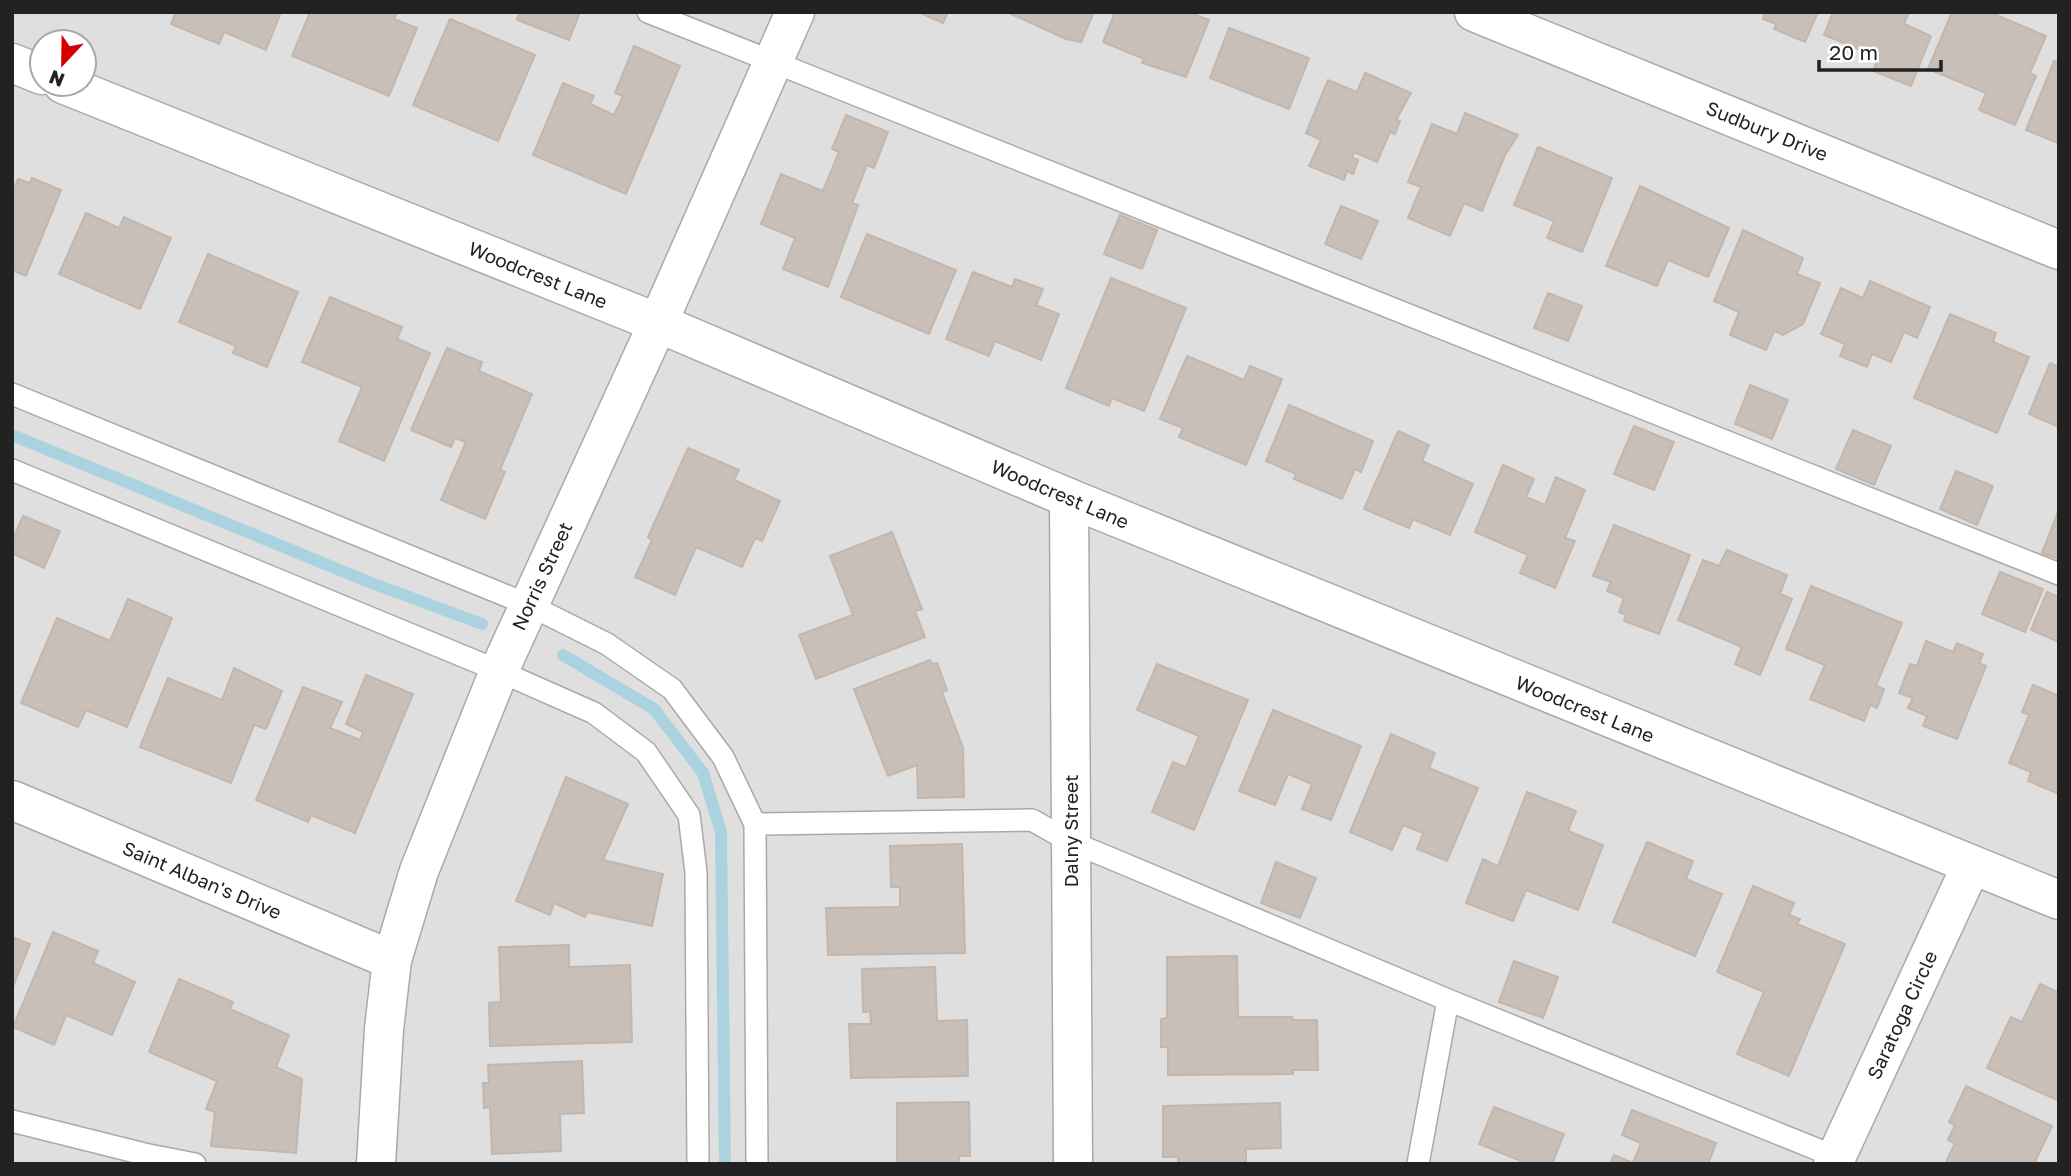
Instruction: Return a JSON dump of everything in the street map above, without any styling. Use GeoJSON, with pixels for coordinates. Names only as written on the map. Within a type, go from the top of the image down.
{"type":"FeatureCollection","features":[{"type":"Feature","properties":{"kind":"street","name":"Norris Street"},"geometry":{"type":"LineString","coordinates":[[376,1164],[384,1028],[392,960],[419,871],[499,671],[658,323],[795,12]]}},
{"type":"Feature","properties":{"kind":"street","name":"Sudbury Drive"},"geometry":{"type":"LineString","coordinates":[[1474,12],[2059,250]]}},
{"type":"Feature","properties":{"kind":"street","name":"Woodcrest Lane"},"geometry":{"type":"LineString","coordinates":[[98,98],[658,323],[1069,498],[2059,900]]}},
{"type":"Feature","properties":{"kind":"street","name":"Dalny Street"},"geometry":{"type":"LineString","coordinates":[[1069,498],[1073,1164]]}},
{"type":"Feature","properties":{"kind":"street","name":"Saint Alban's Drive"},"geometry":{"type":"LineString","coordinates":[[12,800],[392,960]]}},
{"type":"Feature","properties":{"kind":"street","name":"Saratoga Circle"},"geometry":{"type":"LineString","coordinates":[[1834,1160],[1971,866]]}},
{"type":"Feature","properties":{"kind":"lane"},"geometry":{"type":"LineString","coordinates":[[648,12],[2059,574]]}},
{"type":"Feature","properties":{"kind":"lane"},"geometry":{"type":"LineString","coordinates":[[12,394],[529,605],[607,644],[672,689],[723,757],[755,824],[757,1164]]}},
{"type":"Feature","properties":{"kind":"lane"},"geometry":{"type":"LineString","coordinates":[[12,470],[499,671],[594,713],[646,752],[688,815],[696,872],[698,1164]]}},
{"type":"Feature","properties":{"kind":"lane"},"geometry":{"type":"LineString","coordinates":[[755,824],[1032,820],[1071,842],[1834,1160]]}},
{"type":"Feature","properties":{"kind":"lane"},"geometry":{"type":"LineString","coordinates":[[1418,1164],[1448,999]]}},
{"type":"Feature","properties":{"kind":"lane"},"geometry":{"type":"LineString","coordinates":[[12,1121],[195,1164]]}},
{"type":"Feature","properties":{"kind":"shaded area"},"geometry":{"type":"Polygon","coordinates":[[[12,12],[2059,12],[2059,1164],[12,1164],[12,12]]]}},
{"type":"Feature","properties":{"kind":"building"},"geometry":{"type":"Polygon","coordinates":[[[176,12],[281,12],[266,50],[224,32],[219,44],[171,24],[176,12]]]}},
{"type":"Feature","properties":{"kind":"building"},"geometry":{"type":"Polygon","coordinates":[[[310,12],[397,12],[394,19],[417,28],[389,96],[292,56],[310,12]]]}},
{"type":"Feature","properties":{"kind":"building"},"geometry":{"type":"Polygon","coordinates":[[[520,12],[580,12],[569,40],[517,20],[520,12]]]}},
{"type":"Feature","properties":{"kind":"building"},"geometry":{"type":"Polygon","coordinates":[[[918,12],[948,12],[943,23],[918,12]]]}},
{"type":"Feature","properties":{"kind":"building"},"geometry":{"type":"Polygon","coordinates":[[[1007,12],[1094,12],[1081,42],[1066,39],[1007,12]]]}},
{"type":"Feature","properties":{"kind":"building"},"geometry":{"type":"Polygon","coordinates":[[[1115,12],[1188,12],[1209,20],[1186,77],[1142,63],[1144,59],[1103,42],[1115,12]]]}},
{"type":"Feature","properties":{"kind":"building"},"geometry":{"type":"Polygon","coordinates":[[[1765,12],[1818,12],[1805,42],[1774,29],[1776,24],[1763,19],[1765,12]]]}},
{"type":"Feature","properties":{"kind":"building"},"geometry":{"type":"Polygon","coordinates":[[[1833,12],[1909,12],[1904,24],[1931,36],[1911,86],[1873,71],[1879,57],[1824,35],[1833,12]]]}},
{"type":"Feature","properties":{"kind":"building"},"geometry":{"type":"Polygon","coordinates":[[[1952,12],[1989,12],[2046,36],[2030,73],[2036,76],[2015,125],[1979,110],[1986,93],[1928,69],[1952,12]]]}},
{"type":"Feature","properties":{"kind":"building"},"geometry":{"type":"Polygon","coordinates":[[[450,19],[535,55],[498,141],[413,105],[450,19]]]}},
{"type":"Feature","properties":{"kind":"building"},"geometry":{"type":"Polygon","coordinates":[[[1229,28],[1309,58],[1289,109],[1210,78],[1229,28]]]}},
{"type":"Feature","properties":{"kind":"building"},"geometry":{"type":"Polygon","coordinates":[[[634,46],[680,66],[626,194],[533,155],[563,83],[594,96],[590,104],[614,115],[623,96],[615,93],[634,46]]]}},
{"type":"Feature","properties":{"kind":"building"},"geometry":{"type":"Polygon","coordinates":[[[2054,61],[2059,63],[2058,143],[2026,130],[2054,61]]]}},
{"type":"Feature","properties":{"kind":"building"},"geometry":{"type":"Polygon","coordinates":[[[1365,73],[1411,93],[1396,120],[1400,121],[1395,134],[1390,132],[1377,162],[1354,152],[1352,157],[1358,160],[1353,174],[1347,171],[1344,180],[1309,166],[1321,140],[1306,133],[1328,80],[1357,92],[1365,73]]]}},
{"type":"Feature","properties":{"kind":"building"},"geometry":{"type":"Polygon","coordinates":[[[1465,113],[1518,135],[1505,155],[1482,211],[1464,203],[1450,236],[1408,218],[1421,187],[1408,182],[1432,124],[1457,134],[1465,113]]]}},
{"type":"Feature","properties":{"kind":"building"},"geometry":{"type":"Polygon","coordinates":[[[846,115],[888,132],[874,168],[867,165],[852,203],[858,205],[828,287],[783,269],[795,238],[761,224],[781,174],[823,191],[839,152],[832,149],[846,115]]]}},
{"type":"Feature","properties":{"kind":"building"},"geometry":{"type":"Polygon","coordinates":[[[1538,147],[1612,178],[1582,252],[1547,238],[1554,221],[1514,205],[1538,147]]]}},
{"type":"Feature","properties":{"kind":"building"},"geometry":{"type":"Polygon","coordinates":[[[32,178],[61,190],[26,276],[12,270],[12,184],[16,185],[18,179],[30,183],[32,178]]]}},
{"type":"Feature","properties":{"kind":"building"},"geometry":{"type":"Polygon","coordinates":[[[1640,186],[1729,228],[1708,277],[1668,260],[1657,286],[1606,266],[1640,186]]]}},
{"type":"Feature","properties":{"kind":"building"},"geometry":{"type":"Polygon","coordinates":[[[1341,206],[1378,221],[1361,259],[1325,244],[1341,206]]]}},
{"type":"Feature","properties":{"kind":"building"},"geometry":{"type":"Polygon","coordinates":[[[86,213],[119,228],[124,217],[171,238],[140,309],[59,274],[86,213]]]}},
{"type":"Feature","properties":{"kind":"building"},"geometry":{"type":"Polygon","coordinates":[[[1120,215],[1157,230],[1142,269],[1104,254],[1120,215]]]}},
{"type":"Feature","properties":{"kind":"building"},"geometry":{"type":"Polygon","coordinates":[[[1743,230],[1803,258],[1797,274],[1820,283],[1803,324],[1783,335],[1774,331],[1766,350],[1730,335],[1739,312],[1714,301],[1743,230]]]}},
{"type":"Feature","properties":{"kind":"building"},"geometry":{"type":"Polygon","coordinates":[[[867,234],[956,270],[929,334],[841,297],[867,234]]]}},
{"type":"Feature","properties":{"kind":"building"},"geometry":{"type":"Polygon","coordinates":[[[208,254],[298,292],[267,367],[233,353],[236,346],[179,322],[208,254]]]}},
{"type":"Feature","properties":{"kind":"building"},"geometry":{"type":"Polygon","coordinates":[[[973,272],[1012,287],[1015,279],[1043,289],[1036,305],[1059,314],[1041,360],[995,341],[989,356],[946,339],[973,272]]]}},
{"type":"Feature","properties":{"kind":"building"},"geometry":{"type":"Polygon","coordinates":[[[1111,278],[1186,308],[1144,411],[1112,398],[1109,406],[1066,388],[1111,278]]]}},
{"type":"Feature","properties":{"kind":"building"},"geometry":{"type":"Polygon","coordinates":[[[1870,281],[1930,307],[1917,338],[1904,332],[1891,362],[1872,354],[1867,367],[1840,356],[1845,344],[1821,334],[1841,288],[1863,298],[1870,281]]]}},
{"type":"Feature","properties":{"kind":"building"},"geometry":{"type":"Polygon","coordinates":[[[1548,293],[1582,306],[1568,341],[1534,328],[1548,293]]]}},
{"type":"Feature","properties":{"kind":"building"},"geometry":{"type":"Polygon","coordinates":[[[330,297],[402,327],[397,339],[430,353],[384,461],[339,441],[362,387],[302,362],[330,297]]]}},
{"type":"Feature","properties":{"kind":"building"},"geometry":{"type":"Polygon","coordinates":[[[1950,314],[1996,333],[1993,342],[2029,357],[1997,433],[1914,398],[1950,314]]]}},
{"type":"Feature","properties":{"kind":"building"},"geometry":{"type":"Polygon","coordinates":[[[447,348],[482,362],[479,371],[532,394],[500,470],[505,472],[485,519],[441,500],[466,442],[455,438],[451,447],[411,430],[447,348]]]}},
{"type":"Feature","properties":{"kind":"building"},"geometry":{"type":"Polygon","coordinates":[[[1187,356],[1244,380],[1250,366],[1282,379],[1246,465],[1179,437],[1183,428],[1160,419],[1187,356]]]}},
{"type":"Feature","properties":{"kind":"building"},"geometry":{"type":"Polygon","coordinates":[[[2050,363],[2059,367],[2059,427],[2029,414],[2050,363]]]}},
{"type":"Feature","properties":{"kind":"building"},"geometry":{"type":"Polygon","coordinates":[[[1750,385],[1788,400],[1772,439],[1735,424],[1750,385]]]}},
{"type":"Feature","properties":{"kind":"building"},"geometry":{"type":"Polygon","coordinates":[[[1289,405],[1373,441],[1361,472],[1355,469],[1342,499],[1294,479],[1296,474],[1266,461],[1289,405]]]}},
{"type":"Feature","properties":{"kind":"building"},"geometry":{"type":"Polygon","coordinates":[[[1634,426],[1674,442],[1654,490],[1614,474],[1634,426]]]}},
{"type":"Feature","properties":{"kind":"building"},"geometry":{"type":"Polygon","coordinates":[[[1853,430],[1891,446],[1874,485],[1836,469],[1853,430]]]}},
{"type":"Feature","properties":{"kind":"building"},"geometry":{"type":"Polygon","coordinates":[[[1398,431],[1429,445],[1422,461],[1473,484],[1450,535],[1413,519],[1409,528],[1364,509],[1398,431]]]}},
{"type":"Feature","properties":{"kind":"building"},"geometry":{"type":"Polygon","coordinates":[[[688,448],[739,470],[734,480],[780,501],[762,541],[755,538],[742,567],[696,547],[675,595],[635,577],[652,540],[648,537],[688,448]]]}},
{"type":"Feature","properties":{"kind":"building"},"geometry":{"type":"Polygon","coordinates":[[[1503,465],[1534,479],[1526,497],[1545,505],[1556,477],[1585,490],[1565,538],[1575,541],[1555,588],[1520,573],[1528,555],[1475,532],[1503,465]]]}},
{"type":"Feature","properties":{"kind":"building"},"geometry":{"type":"Polygon","coordinates":[[[1956,471],[1993,486],[1977,525],[1940,509],[1956,471]]]}},
{"type":"Feature","properties":{"kind":"building"},"geometry":{"type":"Polygon","coordinates":[[[2059,512],[2059,559],[2042,553],[2059,512]]]}},
{"type":"Feature","properties":{"kind":"building"},"geometry":{"type":"Polygon","coordinates":[[[23,516],[60,531],[44,568],[12,553],[12,541],[23,516]]]}},
{"type":"Feature","properties":{"kind":"building"},"geometry":{"type":"Polygon","coordinates":[[[1614,525],[1690,555],[1659,634],[1624,621],[1626,615],[1619,612],[1624,598],[1607,591],[1611,582],[1593,576],[1614,525]]]}},
{"type":"Feature","properties":{"kind":"building"},"geometry":{"type":"Polygon","coordinates":[[[892,532],[922,609],[915,611],[925,637],[816,679],[799,635],[853,615],[830,556],[892,532]]]}},
{"type":"Feature","properties":{"kind":"building"},"geometry":{"type":"Polygon","coordinates":[[[1727,550],[1787,575],[1780,594],[1792,599],[1760,675],[1735,664],[1742,647],[1678,620],[1703,560],[1719,566],[1727,550]]]}},
{"type":"Feature","properties":{"kind":"building"},"geometry":{"type":"Polygon","coordinates":[[[2000,572],[2043,589],[2025,632],[1982,614],[2000,572]]]}},
{"type":"Feature","properties":{"kind":"building"},"geometry":{"type":"Polygon","coordinates":[[[1811,586],[1902,623],[1876,686],[1884,689],[1877,708],[1870,705],[1864,721],[1810,699],[1825,665],[1786,649],[1811,586]]]}},
{"type":"Feature","properties":{"kind":"building"},"geometry":{"type":"Polygon","coordinates":[[[2047,592],[2059,597],[2059,642],[2031,630],[2047,592]]]}},
{"type":"Feature","properties":{"kind":"building"},"geometry":{"type":"Polygon","coordinates":[[[128,599],[172,618],[127,727],[86,710],[78,727],[21,703],[57,618],[110,641],[128,599]]]}},
{"type":"Feature","properties":{"kind":"building"},"geometry":{"type":"Polygon","coordinates":[[[1926,641],[1953,652],[1957,643],[1983,654],[1979,663],[1986,666],[1957,739],[1923,726],[1927,716],[1908,708],[1913,698],[1899,693],[1910,664],[1917,666],[1926,641]]]}},
{"type":"Feature","properties":{"kind":"building"},"geometry":{"type":"Polygon","coordinates":[[[930,660],[932,664],[937,663],[947,690],[942,692],[963,748],[964,797],[918,798],[917,765],[888,776],[854,689],[930,660]]]}},
{"type":"Feature","properties":{"kind":"building"},"geometry":{"type":"Polygon","coordinates":[[[1157,664],[1248,700],[1194,830],[1152,812],[1173,762],[1186,767],[1199,736],[1137,710],[1157,664]]]}},
{"type":"Feature","properties":{"kind":"building"},"geometry":{"type":"Polygon","coordinates":[[[234,668],[282,691],[266,729],[254,725],[231,783],[140,747],[168,678],[222,700],[234,668]]]}},
{"type":"Feature","properties":{"kind":"building"},"geometry":{"type":"Polygon","coordinates":[[[366,675],[413,694],[355,833],[311,815],[308,822],[256,800],[303,687],[342,702],[330,728],[360,740],[363,732],[346,724],[366,675]]]}},
{"type":"Feature","properties":{"kind":"building"},"geometry":{"type":"Polygon","coordinates":[[[2033,685],[2059,696],[2059,794],[2028,781],[2031,772],[2009,763],[2029,715],[2022,712],[2033,685]]]}},
{"type":"Feature","properties":{"kind":"building"},"geometry":{"type":"Polygon","coordinates":[[[1273,710],[1361,746],[1331,820],[1302,809],[1312,784],[1288,774],[1275,805],[1239,791],[1273,710]]]}},
{"type":"Feature","properties":{"kind":"building"},"geometry":{"type":"Polygon","coordinates":[[[1391,734],[1435,753],[1429,768],[1478,788],[1447,861],[1417,849],[1423,833],[1403,825],[1392,850],[1350,832],[1391,734]]]}},
{"type":"Feature","properties":{"kind":"building"},"geometry":{"type":"Polygon","coordinates":[[[566,777],[628,804],[603,860],[663,874],[652,926],[587,912],[585,917],[554,903],[550,915],[516,901],[566,777]]]}},
{"type":"Feature","properties":{"kind":"building"},"geometry":{"type":"Polygon","coordinates":[[[1527,792],[1576,811],[1568,831],[1603,845],[1578,910],[1526,890],[1513,921],[1466,903],[1483,859],[1498,866],[1527,792]]]}},
{"type":"Feature","properties":{"kind":"building"},"geometry":{"type":"Polygon","coordinates":[[[1647,842],[1693,861],[1686,879],[1722,894],[1695,956],[1613,922],[1647,842]]]}},
{"type":"Feature","properties":{"kind":"building"},"geometry":{"type":"Polygon","coordinates":[[[962,844],[965,953],[828,955],[826,908],[900,907],[900,887],[891,887],[890,846],[962,844]]]}},
{"type":"Feature","properties":{"kind":"building"},"geometry":{"type":"Polygon","coordinates":[[[1276,862],[1316,878],[1300,918],[1261,903],[1276,862]]]}},
{"type":"Feature","properties":{"kind":"building"},"geometry":{"type":"Polygon","coordinates":[[[1753,886],[1794,903],[1789,915],[1800,919],[1797,924],[1845,944],[1789,1076],[1737,1054],[1764,992],[1717,972],[1753,886]]]}},
{"type":"Feature","properties":{"kind":"building"},"geometry":{"type":"Polygon","coordinates":[[[53,932],[98,951],[93,963],[135,982],[112,1035],[66,1015],[54,1045],[13,1027],[53,932]]]}},
{"type":"Feature","properties":{"kind":"building"},"geometry":{"type":"Polygon","coordinates":[[[12,937],[30,944],[12,989],[12,937]]]}},
{"type":"Feature","properties":{"kind":"building"},"geometry":{"type":"Polygon","coordinates":[[[569,945],[569,967],[630,965],[632,1042],[490,1046],[489,1003],[501,1002],[499,947],[569,945]]]}},
{"type":"Feature","properties":{"kind":"building"},"geometry":{"type":"Polygon","coordinates":[[[1237,956],[1238,1017],[1317,1020],[1318,1070],[1293,1070],[1293,1074],[1168,1075],[1168,1047],[1161,1047],[1161,1019],[1167,1018],[1167,957],[1237,956]]]}},
{"type":"Feature","properties":{"kind":"building"},"geometry":{"type":"Polygon","coordinates":[[[1514,961],[1558,977],[1543,1018],[1499,1002],[1514,961]]]}},
{"type":"Feature","properties":{"kind":"building"},"geometry":{"type":"Polygon","coordinates":[[[935,967],[937,1021],[967,1020],[968,1076],[851,1078],[849,1024],[871,1024],[870,1011],[863,1012],[862,969],[935,967]]]}},
{"type":"Feature","properties":{"kind":"building"},"geometry":{"type":"Polygon","coordinates":[[[179,979],[233,1002],[230,1009],[289,1035],[276,1067],[302,1079],[296,1153],[211,1146],[215,1112],[206,1109],[217,1081],[149,1052],[179,979]]]}},
{"type":"Feature","properties":{"kind":"building"},"geometry":{"type":"Polygon","coordinates":[[[2040,984],[2059,993],[2059,1101],[1987,1068],[2011,1017],[2022,1022],[2040,984]]]}},
{"type":"Feature","properties":{"kind":"building"},"geometry":{"type":"Polygon","coordinates":[[[582,1061],[584,1113],[560,1114],[561,1151],[492,1154],[490,1107],[484,1108],[483,1083],[489,1083],[488,1065],[582,1061]]]}},
{"type":"Feature","properties":{"kind":"building"},"geometry":{"type":"Polygon","coordinates":[[[1966,1086],[2052,1126],[2034,1164],[1945,1164],[1955,1143],[1948,1140],[1955,1125],[1949,1122],[1966,1086]]]}},
{"type":"Feature","properties":{"kind":"building"},"geometry":{"type":"Polygon","coordinates":[[[969,1102],[970,1156],[959,1156],[959,1164],[897,1164],[897,1103],[969,1102]]]}},
{"type":"Feature","properties":{"kind":"building"},"geometry":{"type":"Polygon","coordinates":[[[1280,1103],[1281,1148],[1246,1149],[1246,1164],[1178,1164],[1178,1157],[1163,1157],[1163,1106],[1280,1103]]]}},
{"type":"Feature","properties":{"kind":"building"},"geometry":{"type":"Polygon","coordinates":[[[1494,1107],[1564,1134],[1552,1164],[1528,1164],[1479,1144],[1494,1107]]]}},
{"type":"Feature","properties":{"kind":"building"},"geometry":{"type":"Polygon","coordinates":[[[1632,1110],[1716,1143],[1708,1164],[1610,1164],[1614,1155],[1633,1163],[1641,1143],[1622,1135],[1632,1110]]]}},
{"type":"Feature","properties":{"kind":"waterway"},"geometry":{"type":"LineString","coordinates":[[12,435],[369,582],[482,624]]}},
{"type":"Feature","properties":{"kind":"waterway"},"geometry":{"type":"LineString","coordinates":[[563,655],[654,709],[703,773],[721,832],[725,1164]]}}]}
